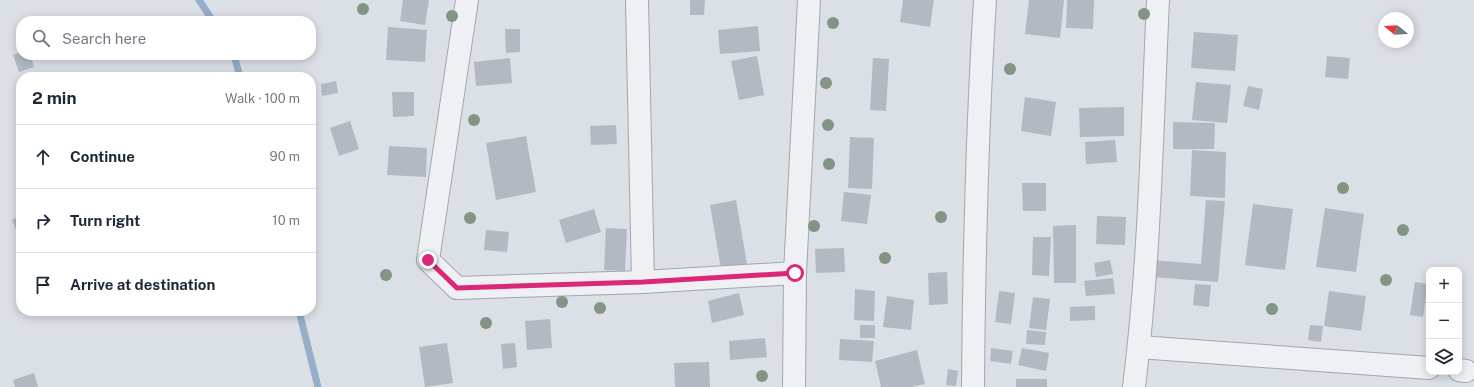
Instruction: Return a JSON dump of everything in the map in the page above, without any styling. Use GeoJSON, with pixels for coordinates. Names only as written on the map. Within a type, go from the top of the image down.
{"type":"FeatureCollection","features":[{"type":"Feature","properties":{"kind":"street"},"geometry":{"type":"LineString","coordinates":[[467,0],[428,260],[457,288],[643,282],[795,273]]}},
{"type":"Feature","properties":{"kind":"street"},"geometry":{"type":"LineString","coordinates":[[637,0],[643,282]]}},
{"type":"Feature","properties":{"kind":"street"},"geometry":{"type":"LineString","coordinates":[[794,387],[795,273],[809,0]]}},
{"type":"Feature","properties":{"kind":"street"},"geometry":{"type":"LineString","coordinates":[[973,387],[979,98],[985,0]]}},
{"type":"Feature","properties":{"kind":"street"},"geometry":{"type":"LineString","coordinates":[[1134,387],[1139,347],[1146,257],[1158,0]]}},
{"type":"Feature","properties":{"kind":"street"},"geometry":{"type":"LineString","coordinates":[[1139,347],[1426,368]]}},
{"type":"Feature","properties":{"kind":"building"},"geometry":{"type":"Polygon","coordinates":[[[403,0],[429,0],[425,25],[400,21],[403,0]]]}},
{"type":"Feature","properties":{"kind":"building"},"geometry":{"type":"Polygon","coordinates":[[[690,0],[705,0],[704,15],[690,15],[690,0]]]}},
{"type":"Feature","properties":{"kind":"building"},"geometry":{"type":"Polygon","coordinates":[[[903,0],[934,0],[930,27],[900,22],[903,0]]]}},
{"type":"Feature","properties":{"kind":"building"},"geometry":{"type":"Polygon","coordinates":[[[1029,0],[1064,0],[1060,38],[1025,34],[1029,0]]]}},
{"type":"Feature","properties":{"kind":"building"},"geometry":{"type":"Polygon","coordinates":[[[1067,0],[1094,0],[1093,29],[1066,28],[1067,0]]]}},
{"type":"Feature","properties":{"kind":"building"},"geometry":{"type":"Polygon","coordinates":[[[758,26],[760,51],[720,54],[718,30],[758,26]]]}},
{"type":"Feature","properties":{"kind":"building"},"geometry":{"type":"Polygon","coordinates":[[[388,27],[427,30],[425,62],[386,60],[388,27]]]}},
{"type":"Feature","properties":{"kind":"building"},"geometry":{"type":"Polygon","coordinates":[[[505,29],[520,29],[520,52],[506,53],[505,29]]]}},
{"type":"Feature","properties":{"kind":"building"},"geometry":{"type":"Polygon","coordinates":[[[1194,32],[1238,35],[1235,71],[1191,68],[1194,32]]]}},
{"type":"Feature","properties":{"kind":"building"},"geometry":{"type":"Polygon","coordinates":[[[16,54],[16,60],[32,60],[34,67],[19,72],[13,55],[16,54]]]}},
{"type":"Feature","properties":{"kind":"building"},"geometry":{"type":"Polygon","coordinates":[[[757,56],[764,95],[739,100],[731,61],[757,56]]]}},
{"type":"Feature","properties":{"kind":"building"},"geometry":{"type":"Polygon","coordinates":[[[1327,56],[1350,58],[1348,79],[1325,77],[1327,56]]]}},
{"type":"Feature","properties":{"kind":"building"},"geometry":{"type":"Polygon","coordinates":[[[510,58],[512,83],[476,86],[474,62],[510,58]]]}},
{"type":"Feature","properties":{"kind":"building"},"geometry":{"type":"Polygon","coordinates":[[[873,58],[889,59],[886,111],[870,110],[873,58]]]}},
{"type":"Feature","properties":{"kind":"building"},"geometry":{"type":"Polygon","coordinates":[[[336,81],[338,93],[322,96],[321,84],[336,81]]]}},
{"type":"Feature","properties":{"kind":"building"},"geometry":{"type":"Polygon","coordinates":[[[1196,82],[1231,85],[1227,123],[1192,120],[1196,82]]]}},
{"type":"Feature","properties":{"kind":"building"},"geometry":{"type":"Polygon","coordinates":[[[1248,86],[1263,89],[1259,110],[1243,106],[1248,86]]]}},
{"type":"Feature","properties":{"kind":"building"},"geometry":{"type":"Polygon","coordinates":[[[392,92],[414,92],[414,116],[393,117],[392,92]]]}},
{"type":"Feature","properties":{"kind":"building"},"geometry":{"type":"Polygon","coordinates":[[[1025,97],[1056,102],[1051,136],[1021,131],[1025,97]]]}},
{"type":"Feature","properties":{"kind":"building"},"geometry":{"type":"Polygon","coordinates":[[[1124,107],[1124,136],[1080,137],[1079,108],[1124,107]]]}},
{"type":"Feature","properties":{"kind":"building"},"geometry":{"type":"Polygon","coordinates":[[[350,121],[359,149],[339,156],[330,128],[350,121]]]}},
{"type":"Feature","properties":{"kind":"building"},"geometry":{"type":"Polygon","coordinates":[[[1173,122],[1215,123],[1214,149],[1173,149],[1173,122]]]}},
{"type":"Feature","properties":{"kind":"building"},"geometry":{"type":"Polygon","coordinates":[[[616,125],[617,144],[591,145],[590,126],[616,125]]]}},
{"type":"Feature","properties":{"kind":"building"},"geometry":{"type":"Polygon","coordinates":[[[526,136],[536,192],[496,200],[486,143],[526,136]]]}},
{"type":"Feature","properties":{"kind":"building"},"geometry":{"type":"Polygon","coordinates":[[[850,137],[874,138],[872,189],[848,188],[850,137]]]}},
{"type":"Feature","properties":{"kind":"building"},"geometry":{"type":"Polygon","coordinates":[[[1115,140],[1117,162],[1086,164],[1085,142],[1115,140]]]}},
{"type":"Feature","properties":{"kind":"building"},"geometry":{"type":"Polygon","coordinates":[[[389,146],[427,148],[426,177],[387,175],[389,146]]]}},
{"type":"Feature","properties":{"kind":"building"},"geometry":{"type":"Polygon","coordinates":[[[1192,150],[1226,152],[1225,198],[1190,196],[1192,150]]]}},
{"type":"Feature","properties":{"kind":"building"},"geometry":{"type":"Polygon","coordinates":[[[1022,183],[1046,183],[1046,211],[1023,211],[1022,183]]]}},
{"type":"Feature","properties":{"kind":"building"},"geometry":{"type":"Polygon","coordinates":[[[844,192],[871,195],[867,224],[841,221],[844,192]]]}},
{"type":"Feature","properties":{"kind":"building"},"geometry":{"type":"Polygon","coordinates":[[[736,200],[747,264],[721,269],[710,205],[736,200]]]}},
{"type":"Feature","properties":{"kind":"building"},"geometry":{"type":"Polygon","coordinates":[[[1206,200],[1225,201],[1218,282],[1151,277],[1152,260],[1201,264],[1206,200]]]}},
{"type":"Feature","properties":{"kind":"building"},"geometry":{"type":"Polygon","coordinates":[[[1253,204],[1293,209],[1285,270],[1245,265],[1253,204]]]}},
{"type":"Feature","properties":{"kind":"building"},"geometry":{"type":"Polygon","coordinates":[[[1325,208],[1364,214],[1356,272],[1316,267],[1325,208]]]}},
{"type":"Feature","properties":{"kind":"building"},"geometry":{"type":"Polygon","coordinates":[[[594,209],[601,232],[566,243],[559,220],[594,209]]]}},
{"type":"Feature","properties":{"kind":"building"},"geometry":{"type":"Polygon","coordinates":[[[1097,216],[1126,217],[1125,245],[1096,244],[1097,216]]]}},
{"type":"Feature","properties":{"kind":"building"},"geometry":{"type":"Polygon","coordinates":[[[16,218],[16,230],[12,220],[16,218]]]}},
{"type":"Feature","properties":{"kind":"building"},"geometry":{"type":"Polygon","coordinates":[[[1076,225],[1076,283],[1054,283],[1053,226],[1076,225]]]}},
{"type":"Feature","properties":{"kind":"building"},"geometry":{"type":"Polygon","coordinates":[[[606,228],[627,229],[625,271],[604,270],[606,228]]]}},
{"type":"Feature","properties":{"kind":"building"},"geometry":{"type":"Polygon","coordinates":[[[486,230],[509,232],[507,252],[484,250],[486,230]]]}},
{"type":"Feature","properties":{"kind":"building"},"geometry":{"type":"Polygon","coordinates":[[[1033,237],[1051,237],[1049,276],[1032,275],[1033,237]]]}},
{"type":"Feature","properties":{"kind":"building"},"geometry":{"type":"Polygon","coordinates":[[[844,248],[845,272],[816,273],[815,249],[844,248]]]}},
{"type":"Feature","properties":{"kind":"building"},"geometry":{"type":"Polygon","coordinates":[[[1110,260],[1113,274],[1096,277],[1094,263],[1110,260]]]}},
{"type":"Feature","properties":{"kind":"building"},"geometry":{"type":"Polygon","coordinates":[[[947,272],[948,304],[929,305],[928,273],[947,272]]]}},
{"type":"Feature","properties":{"kind":"building"},"geometry":{"type":"Polygon","coordinates":[[[1113,278],[1115,294],[1086,296],[1084,281],[1113,278]]]}},
{"type":"Feature","properties":{"kind":"building"},"geometry":{"type":"Polygon","coordinates":[[[1415,282],[1426,284],[1426,297],[1423,317],[1410,315],[1415,282]]]}},
{"type":"Feature","properties":{"kind":"building"},"geometry":{"type":"Polygon","coordinates":[[[1195,284],[1211,285],[1209,307],[1193,305],[1195,284]]]}},
{"type":"Feature","properties":{"kind":"building"},"geometry":{"type":"Polygon","coordinates":[[[855,289],[875,291],[874,321],[854,320],[855,289]]]}},
{"type":"Feature","properties":{"kind":"building"},"geometry":{"type":"Polygon","coordinates":[[[999,291],[1015,293],[1011,324],[995,322],[999,291]]]}},
{"type":"Feature","properties":{"kind":"building"},"geometry":{"type":"Polygon","coordinates":[[[1329,291],[1366,296],[1361,331],[1324,326],[1329,291]]]}},
{"type":"Feature","properties":{"kind":"building"},"geometry":{"type":"Polygon","coordinates":[[[739,293],[744,315],[712,323],[708,301],[739,293]]]}},
{"type":"Feature","properties":{"kind":"building"},"geometry":{"type":"Polygon","coordinates":[[[887,296],[914,300],[911,330],[883,327],[887,296]]]}},
{"type":"Feature","properties":{"kind":"building"},"geometry":{"type":"Polygon","coordinates":[[[1033,297],[1050,299],[1046,330],[1029,328],[1033,297]]]}},
{"type":"Feature","properties":{"kind":"building"},"geometry":{"type":"Polygon","coordinates":[[[1095,306],[1095,320],[1070,321],[1070,307],[1095,306]]]}},
{"type":"Feature","properties":{"kind":"building"},"geometry":{"type":"Polygon","coordinates":[[[550,319],[552,348],[527,350],[525,321],[550,319]]]}},
{"type":"Feature","properties":{"kind":"building"},"geometry":{"type":"Polygon","coordinates":[[[860,325],[875,325],[875,338],[860,338],[860,325]]]}},
{"type":"Feature","properties":{"kind":"building"},"geometry":{"type":"Polygon","coordinates":[[[1310,325],[1323,326],[1321,342],[1308,340],[1310,325]]]}},
{"type":"Feature","properties":{"kind":"building"},"geometry":{"type":"Polygon","coordinates":[[[1027,330],[1046,332],[1045,345],[1026,344],[1027,330]]]}},
{"type":"Feature","properties":{"kind":"building"},"geometry":{"type":"Polygon","coordinates":[[[765,338],[767,357],[730,360],[729,341],[765,338]]]}},
{"type":"Feature","properties":{"kind":"building"},"geometry":{"type":"Polygon","coordinates":[[[840,339],[874,341],[872,362],[839,360],[840,339]]]}},
{"type":"Feature","properties":{"kind":"building"},"geometry":{"type":"Polygon","coordinates":[[[447,343],[453,383],[425,387],[419,347],[447,343]]]}},
{"type":"Feature","properties":{"kind":"building"},"geometry":{"type":"Polygon","coordinates":[[[515,343],[517,367],[503,369],[501,344],[515,343]]]}},
{"type":"Feature","properties":{"kind":"building"},"geometry":{"type":"Polygon","coordinates":[[[991,348],[1013,351],[1011,364],[990,361],[991,348]]]}},
{"type":"Feature","properties":{"kind":"building"},"geometry":{"type":"Polygon","coordinates":[[[1022,348],[1049,353],[1046,371],[1018,365],[1022,348]]]}},
{"type":"Feature","properties":{"kind":"building"},"geometry":{"type":"Polygon","coordinates":[[[917,350],[925,384],[911,387],[881,387],[875,361],[917,350]]]}},
{"type":"Feature","properties":{"kind":"building"},"geometry":{"type":"Polygon","coordinates":[[[709,362],[710,387],[675,387],[674,363],[709,362]]]}},
{"type":"Feature","properties":{"kind":"building"},"geometry":{"type":"Polygon","coordinates":[[[948,369],[958,371],[956,386],[946,385],[948,369]]]}},
{"type":"Feature","properties":{"kind":"building"},"geometry":{"type":"Polygon","coordinates":[[[34,373],[38,387],[15,387],[13,380],[34,373]]]}},
{"type":"Feature","properties":{"kind":"building"},"geometry":{"type":"Polygon","coordinates":[[[1016,379],[1047,379],[1047,387],[1016,387],[1016,379]]]}},
{"type":"Feature","properties":{"kind":"waterway"},"geometry":{"type":"LineString","coordinates":[[199,0],[210,16]]}},
{"type":"Feature","properties":{"kind":"waterway"},"geometry":{"type":"LineString","coordinates":[[235,60],[239,72]]}},
{"type":"Feature","properties":{"kind":"waterway"},"geometry":{"type":"LineString","coordinates":[[300,316],[318,387]]}},
{"type":"Feature","properties":{"kind":"route"},"geometry":{"type":"LineString","coordinates":[[428,260],[457,288],[643,282],[795,273]]}}]}
